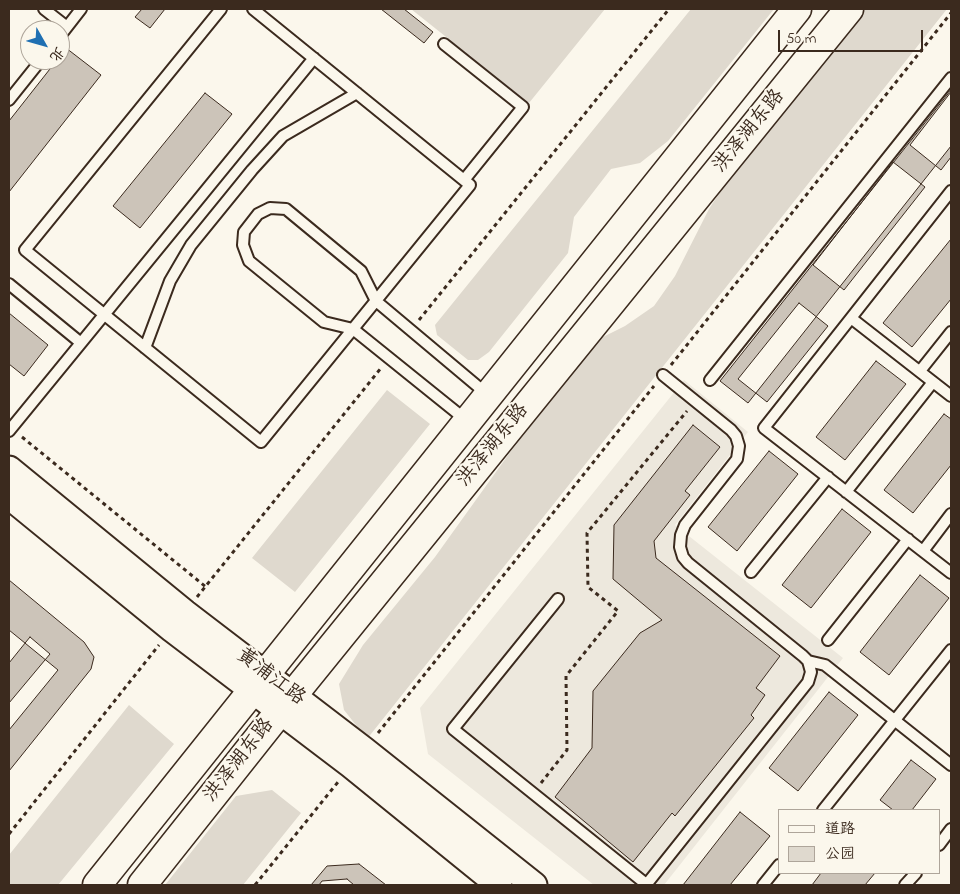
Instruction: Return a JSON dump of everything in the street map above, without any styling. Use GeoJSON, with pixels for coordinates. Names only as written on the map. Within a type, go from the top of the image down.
{"type":"FeatureCollection","features":[{"type":"Feature","properties":{"kind":"main road","name":"洪泽湖东路"},"geometry":{"type":"LineString","coordinates":[[97,885],[797,9]]}},
{"type":"Feature","properties":{"kind":"main road","name":"洪泽湖东路"},"geometry":{"type":"LineString","coordinates":[[142,885],[286,703],[849,9]]}},
{"type":"Feature","properties":{"kind":"street","name":"黄浦江路"},"geometry":{"type":"LineString","coordinates":[[9,469],[178,621]]}},
{"type":"Feature","properties":{"kind":"street","name":"黄浦江路"},"geometry":{"type":"LineString","coordinates":[[9,496],[358,757],[534,885]]}},
{"type":"Feature","properties":{"kind":"street","name":"黄浦江路"},"geometry":{"type":"LineString","coordinates":[[358,757],[499,885]]}},
{"type":"Feature","properties":{"kind":"lane"},"geometry":{"type":"LineString","coordinates":[[44,9],[58,20]]}},
{"type":"Feature","properties":{"kind":"lane"},"geometry":{"type":"LineString","coordinates":[[70,23],[81,9]]}},
{"type":"Feature","properties":{"kind":"lane"},"geometry":{"type":"LineString","coordinates":[[221,9],[25,250],[261,442],[470,185],[253,9]]}},
{"type":"Feature","properties":{"kind":"lane"},"geometry":{"type":"LineString","coordinates":[[444,44],[523,107],[464,180]]}},
{"type":"Feature","properties":{"kind":"lane"},"geometry":{"type":"LineString","coordinates":[[10,430],[314,58]]}},
{"type":"Feature","properties":{"kind":"lane"},"geometry":{"type":"LineString","coordinates":[[9,100],[33,70]]}},
{"type":"Feature","properties":{"kind":"lane"},"geometry":{"type":"LineString","coordinates":[[710,380],[951,78]]}},
{"type":"Feature","properties":{"kind":"lane"},"geometry":{"type":"LineString","coordinates":[[146,348],[170,281],[192,245],[252,170],[283,136],[357,93]]}},
{"type":"Feature","properties":{"kind":"lane"},"geometry":{"type":"LineString","coordinates":[[951,191],[764,428],[951,573]]}},
{"type":"Feature","properties":{"kind":"lane"},"geometry":{"type":"LineString","coordinates":[[468,422],[353,329],[324,322],[249,261],[243,245],[244,232],[258,214],[270,208],[286,210],[361,271],[376,301],[489,396]]}},
{"type":"Feature","properties":{"kind":"lane"},"geometry":{"type":"LineString","coordinates":[[9,284],[81,342]]}},
{"type":"Feature","properties":{"kind":"lane"},"geometry":{"type":"LineString","coordinates":[[851,318],[951,396]]}},
{"type":"Feature","properties":{"kind":"lane"},"geometry":{"type":"LineString","coordinates":[[920,371],[951,332]]}},
{"type":"Feature","properties":{"kind":"lane"},"geometry":{"type":"LineString","coordinates":[[663,375],[731,430],[736,436],[739,446],[737,459],[685,525],[681,535],[680,546],[683,557],[808,661],[825,665],[951,766]]}},
{"type":"Feature","properties":{"kind":"lane"},"geometry":{"type":"LineString","coordinates":[[846,492],[933,382]]}},
{"type":"Feature","properties":{"kind":"lane"},"geometry":{"type":"LineString","coordinates":[[751,572],[828,477]]}},
{"type":"Feature","properties":{"kind":"lane"},"geometry":{"type":"LineString","coordinates":[[923,551],[951,514]]}},
{"type":"Feature","properties":{"kind":"lane"},"geometry":{"type":"LineString","coordinates":[[828,640],[908,539]]}},
{"type":"Feature","properties":{"kind":"lane"},"geometry":{"type":"LineString","coordinates":[[558,599],[453,730],[646,885],[808,682],[811,672],[808,661]]}},
{"type":"Feature","properties":{"kind":"lane"},"geometry":{"type":"LineString","coordinates":[[824,809],[951,650]]}},
{"type":"Feature","properties":{"kind":"lane"},"geometry":{"type":"LineString","coordinates":[[940,843],[951,829]]}},
{"type":"Feature","properties":{"kind":"lane"},"geometry":{"type":"LineString","coordinates":[[763,885],[778,866]]}},
{"type":"Feature","properties":{"kind":"lane"},"geometry":{"type":"LineString","coordinates":[[906,885],[915,874]]}},
{"type":"Feature","properties":{"kind":"path"},"geometry":{"type":"LineString","coordinates":[[411,330],[669,9]]}},
{"type":"Feature","properties":{"kind":"path"},"geometry":{"type":"LineString","coordinates":[[255,885],[951,14]]}},
{"type":"Feature","properties":{"kind":"path"},"geometry":{"type":"LineString","coordinates":[[9,834],[389,358]]}},
{"type":"Feature","properties":{"kind":"path"},"geometry":{"type":"LineString","coordinates":[[533,794],[567,750],[566,676],[618,611],[588,587],[587,533],[695,401]]}},
{"type":"Feature","properties":{"kind":"path"},"geometry":{"type":"LineString","coordinates":[[10,430],[206,587]]}},
{"type":"Feature","properties":{"kind":"shaded area"},"geometry":{"type":"Polygon","coordinates":[[[684,380],[748,432],[675,525],[843,658],[664,885],[594,885],[428,754],[420,708],[684,380]]]}},
{"type":"Feature","properties":{"kind":"green space"},"geometry":{"type":"Polygon","coordinates":[[[411,9],[605,9],[529,103],[411,9]]]}},
{"type":"Feature","properties":{"kind":"green space"},"geometry":{"type":"Polygon","coordinates":[[[691,9],[774,9],[668,141],[640,163],[611,169],[574,217],[568,253],[489,352],[478,360],[468,360],[437,335],[435,325],[691,9]]]}},
{"type":"Feature","properties":{"kind":"green space"},"geometry":{"type":"Polygon","coordinates":[[[865,9],[947,9],[367,739],[344,710],[339,684],[363,645],[435,557],[511,451],[599,339],[625,326],[654,306],[675,276],[709,209],[736,167],[865,9]]]}},
{"type":"Feature","properties":{"kind":"green space"},"geometry":{"type":"Polygon","coordinates":[[[387,390],[430,424],[295,592],[252,558],[387,390]]]}},
{"type":"Feature","properties":{"kind":"green space"},"geometry":{"type":"Polygon","coordinates":[[[129,705],[174,744],[58,885],[9,885],[9,855],[129,705]]]}},
{"type":"Feature","properties":{"kind":"green space"},"geometry":{"type":"Polygon","coordinates":[[[272,790],[301,813],[243,885],[165,885],[236,796],[272,790]]]}},
{"type":"Feature","properties":{"kind":"building"},"geometry":{"type":"Polygon","coordinates":[[[142,9],[165,9],[150,28],[135,17],[142,9]]]}},
{"type":"Feature","properties":{"kind":"building"},"geometry":{"type":"Polygon","coordinates":[[[381,9],[404,9],[433,32],[424,43],[381,9]]]}},
{"type":"Feature","properties":{"kind":"building"},"geometry":{"type":"Polygon","coordinates":[[[70,51],[101,75],[9,192],[9,121],[49,70],[70,70],[70,51]]]}},
{"type":"Feature","properties":{"kind":"building"},"geometry":{"type":"Polygon","coordinates":[[[951,90],[951,146],[748,403],[720,381],[951,90]]]}},
{"type":"Feature","properties":{"kind":"building"},"geometry":{"type":"Polygon","coordinates":[[[951,92],[951,157],[941,170],[910,145],[951,92]]]}},
{"type":"Feature","properties":{"kind":"building"},"geometry":{"type":"Polygon","coordinates":[[[205,93],[232,114],[140,228],[113,206],[205,93]]]}},
{"type":"Feature","properties":{"kind":"building"},"geometry":{"type":"Polygon","coordinates":[[[893,162],[925,187],[844,290],[813,265],[893,162]]]}},
{"type":"Feature","properties":{"kind":"building"},"geometry":{"type":"Polygon","coordinates":[[[951,239],[951,299],[912,347],[883,323],[951,239]]]}},
{"type":"Feature","properties":{"kind":"building"},"geometry":{"type":"Polygon","coordinates":[[[799,303],[828,326],[767,402],[738,379],[799,303]]]}},
{"type":"Feature","properties":{"kind":"building"},"geometry":{"type":"Polygon","coordinates":[[[9,313],[48,345],[24,376],[9,364],[9,313]]]}},
{"type":"Feature","properties":{"kind":"building"},"geometry":{"type":"Polygon","coordinates":[[[876,361],[906,384],[845,460],[816,437],[876,361]]]}},
{"type":"Feature","properties":{"kind":"building"},"geometry":{"type":"Polygon","coordinates":[[[944,414],[951,419],[951,465],[913,513],[884,490],[944,414]]]}},
{"type":"Feature","properties":{"kind":"building"},"geometry":{"type":"Polygon","coordinates":[[[693,425],[720,447],[685,491],[690,495],[654,541],[656,558],[780,656],[756,688],[765,695],[751,715],[754,718],[675,816],[672,813],[633,862],[555,797],[592,748],[593,691],[640,633],[662,620],[613,579],[614,525],[693,425]]]}},
{"type":"Feature","properties":{"kind":"building"},"geometry":{"type":"Polygon","coordinates":[[[769,451],[798,474],[737,551],[708,527],[769,451]]]}},
{"type":"Feature","properties":{"kind":"building"},"geometry":{"type":"Polygon","coordinates":[[[842,509],[871,532],[811,608],[782,585],[842,509]]]}},
{"type":"Feature","properties":{"kind":"building"},"geometry":{"type":"Polygon","coordinates":[[[920,575],[949,598],[889,675],[860,652],[920,575]]]}},
{"type":"Feature","properties":{"kind":"building"},"geometry":{"type":"Polygon","coordinates":[[[9,580],[84,642],[94,657],[91,669],[9,771],[9,730],[58,670],[9,630],[9,580]]]}},
{"type":"Feature","properties":{"kind":"building"},"geometry":{"type":"Polygon","coordinates":[[[30,637],[50,654],[9,703],[9,663],[30,637]]]}},
{"type":"Feature","properties":{"kind":"building"},"geometry":{"type":"Polygon","coordinates":[[[829,692],[858,715],[798,791],[769,768],[829,692]]]}},
{"type":"Feature","properties":{"kind":"building"},"geometry":{"type":"Polygon","coordinates":[[[911,760],[936,779],[913,809],[892,809],[880,800],[911,760]]]}},
{"type":"Feature","properties":{"kind":"building"},"geometry":{"type":"Polygon","coordinates":[[[740,812],[770,836],[730,885],[683,885],[740,812]]]}},
{"type":"Feature","properties":{"kind":"building"},"geometry":{"type":"Polygon","coordinates":[[[359,864],[386,885],[311,885],[327,866],[359,864]]]}},
{"type":"Feature","properties":{"kind":"building"},"geometry":{"type":"Polygon","coordinates":[[[820,874],[874,874],[865,885],[812,885],[820,874]]]}},
{"type":"Feature","properties":{"kind":"building"},"geometry":{"type":"Polygon","coordinates":[[[347,879],[354,885],[319,885],[322,881],[347,879]]]}}]}
